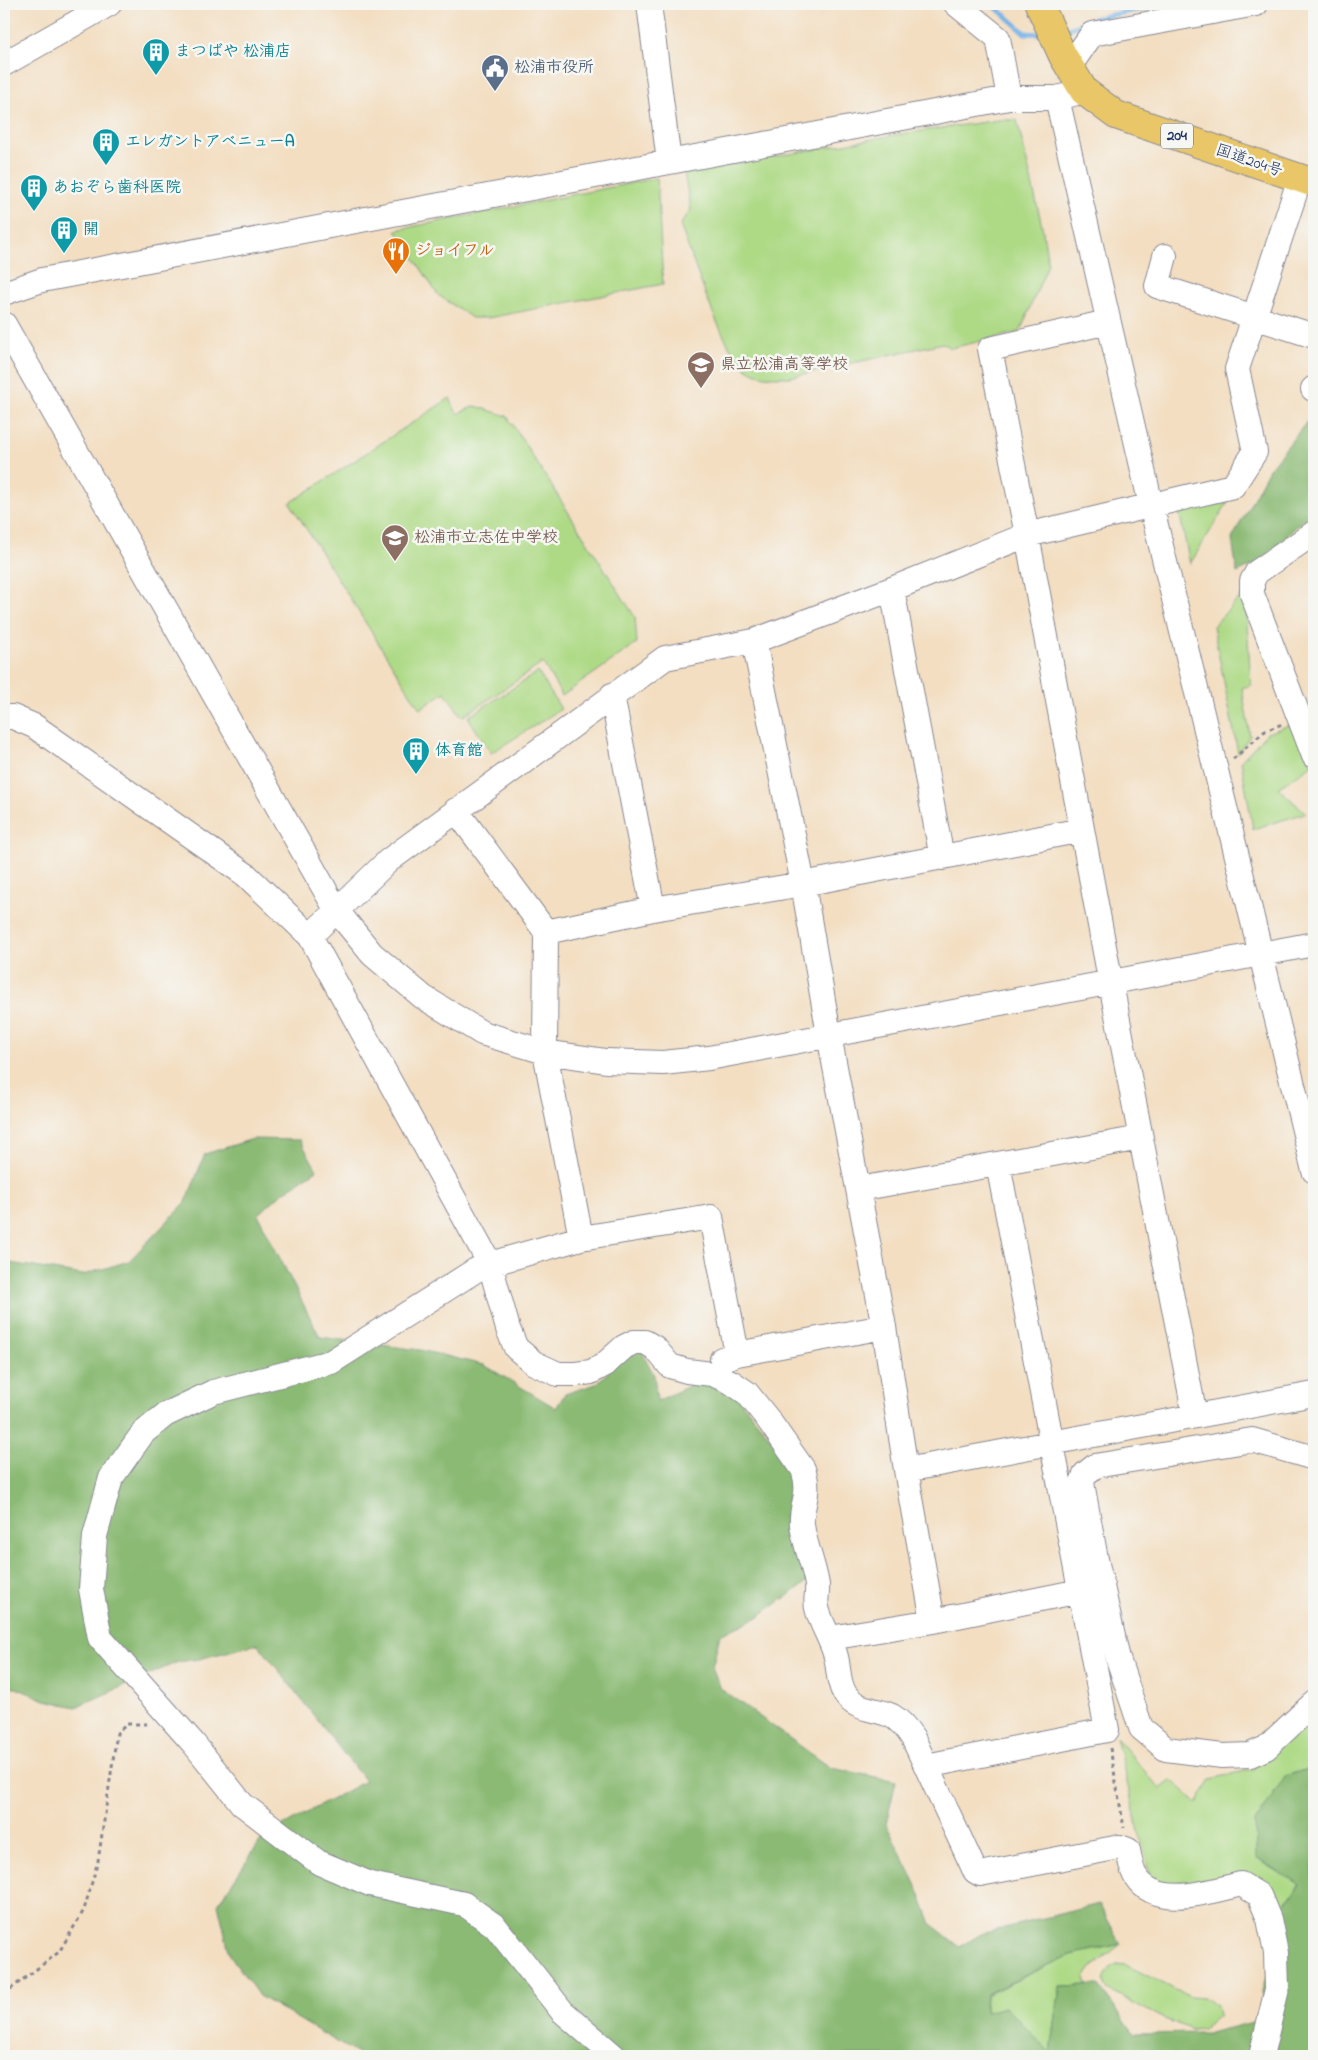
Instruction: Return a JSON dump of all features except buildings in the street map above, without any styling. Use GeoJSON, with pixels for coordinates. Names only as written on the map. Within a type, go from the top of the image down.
{"type":"FeatureCollection","features":[{"type":"Feature","properties":{"kind":"highway","name":"国道204号"},"geometry":{"type":"LineString","coordinates":[[1040,4],[1066,61],[1084,91],[1116,115],[1307,180]]}},
{"type":"Feature","properties":{"kind":"street"},"geometry":{"type":"LineString","coordinates":[[4,64],[109,4]]}},
{"type":"Feature","properties":{"kind":"street"},"geometry":{"type":"LineString","coordinates":[[649,4],[669,162]]}},
{"type":"Feature","properties":{"kind":"street"},"geometry":{"type":"LineString","coordinates":[[956,4],[998,38],[1010,98]]}},
{"type":"Feature","properties":{"kind":"street"},"geometry":{"type":"LineString","coordinates":[[1066,61],[1092,34],[1256,4]]}},
{"type":"Feature","properties":{"kind":"street"},"geometry":{"type":"LineString","coordinates":[[4,293],[42,280],[1010,98],[1057,98],[1084,91]]}},
{"type":"Feature","properties":{"kind":"street"},"geometry":{"type":"LineString","coordinates":[[1057,98],[1151,505],[1314,1171]]}},
{"type":"Feature","properties":{"kind":"street"},"geometry":{"type":"LineString","coordinates":[[310,936],[388,861],[665,658],[754,641],[1027,535],[1233,486],[1254,452],[1237,370],[1255,316],[1307,180]]}},
{"type":"Feature","properties":{"kind":"street"},"geometry":{"type":"LineString","coordinates":[[1165,256],[1156,286],[1314,336]]}},
{"type":"Feature","properties":{"kind":"street"},"geometry":{"type":"LineString","coordinates":[[1108,322],[990,349],[1195,1416]]}},
{"type":"Feature","properties":{"kind":"street"},"geometry":{"type":"LineString","coordinates":[[4,324],[337,911],[372,954],[423,997],[482,1033],[545,1052],[606,1061],[663,1063],[709,1058],[1111,984],[1314,944]]}},
{"type":"Feature","properties":{"kind":"street"},"geometry":{"type":"LineString","coordinates":[[1314,533],[1257,572],[1252,581],[1252,594],[1314,756]]}},
{"type":"Feature","properties":{"kind":"street"},"geometry":{"type":"LineString","coordinates":[[892,589],[942,858]]}},
{"type":"Feature","properties":{"kind":"street"},"geometry":{"type":"LineString","coordinates":[[754,641],[803,884],[829,1035],[859,1189],[884,1326],[906,1470],[933,1621]]}},
{"type":"Feature","properties":{"kind":"street"},"geometry":{"type":"LineString","coordinates":[[612,695],[653,909]]}},
{"type":"Feature","properties":{"kind":"street"},"geometry":{"type":"LineString","coordinates":[[4,717],[13,717],[34,726],[246,875],[310,936],[490,1264],[508,1329],[516,1348],[534,1364],[558,1374],[591,1372],[604,1365],[624,1347],[634,1342],[645,1342],[655,1348],[670,1366],[687,1371],[712,1374],[731,1382],[747,1393],[767,1418],[802,1469],[806,1480],[807,1495],[802,1524],[817,1586],[816,1606],[837,1659],[840,1681],[845,1694],[853,1703],[864,1709],[885,1714],[902,1724],[913,1738],[971,1866],[975,1871],[980,1874],[1120,1848],[1128,1850],[1135,1875],[1147,1889],[1155,1894],[1166,1897],[1211,1891],[1241,1884],[1259,1896],[1269,1919],[1276,1953],[1276,1989],[1261,2056]]}},
{"type":"Feature","properties":{"kind":"street"},"geometry":{"type":"LineString","coordinates":[[456,810],[546,932],[545,1052],[582,1238]]}},
{"type":"Feature","properties":{"kind":"street"},"geometry":{"type":"LineString","coordinates":[[546,932],[653,909],[803,884],[1082,830]]}},
{"type":"Feature","properties":{"kind":"street"},"geometry":{"type":"LineString","coordinates":[[859,1189],[1141,1138]]}},
{"type":"Feature","properties":{"kind":"street"},"geometry":{"type":"LineString","coordinates":[[998,1164],[1052,1443],[1071,1486],[1096,1559],[1118,1659],[1141,1728],[1166,1749],[1222,1756],[1250,1756],[1266,1748],[1314,1703]]}},
{"type":"Feature","properties":{"kind":"street"},"geometry":{"type":"LineString","coordinates":[[614,2056],[562,2011],[495,1926],[464,1904],[370,1884],[318,1862],[242,1804],[194,1744],[100,1638],[91,1589],[94,1536],[110,1478],[143,1433],[165,1415],[213,1392],[331,1362],[476,1270],[490,1264],[582,1238],[711,1217],[737,1354]]}},
{"type":"Feature","properties":{"kind":"street"},"geometry":{"type":"LineString","coordinates":[[687,1371],[737,1354],[884,1326]]}},
{"type":"Feature","properties":{"kind":"street"},"geometry":{"type":"LineString","coordinates":[[906,1470],[1314,1394]]}},
{"type":"Feature","properties":{"kind":"street"},"geometry":{"type":"LineString","coordinates":[[1071,1486],[1095,1466],[1252,1440],[1314,1458]]}},
{"type":"Feature","properties":{"kind":"street"},"geometry":{"type":"LineString","coordinates":[[926,1766],[1107,1730],[1080,1591],[1071,1486]]}},
{"type":"Feature","properties":{"kind":"street"},"geometry":{"type":"LineString","coordinates":[[830,1638],[933,1621],[1080,1591]]}},
{"type":"Feature","properties":{"kind":"path"},"geometry":{"type":"LineString","coordinates":[[1215,763],[1235,758],[1265,731],[1299,718]]}},
{"type":"Feature","properties":{"kind":"path"},"geometry":{"type":"LineString","coordinates":[[4,1994],[59,1952],[84,1910],[98,1861],[117,1733],[127,1724],[151,1724]]}},
{"type":"Feature","properties":{"kind":"path"},"geometry":{"type":"LineString","coordinates":[[1107,1730],[1128,1850]]}},
{"type":"Feature","properties":{"kind":"green space"},"geometry":{"type":"Polygon","coordinates":[[[999,120],[1017,120],[1042,226],[1048,264],[1020,332],[951,348],[943,343],[790,377],[772,377],[756,374],[746,368],[736,357],[717,322],[680,225],[691,210],[684,173],[894,135],[999,120]]]}},
{"type":"Feature","properties":{"kind":"green space"},"geometry":{"type":"Polygon","coordinates":[[[657,178],[663,284],[488,318],[472,318],[438,295],[396,230],[657,178]]]}},
{"type":"Feature","properties":{"kind":"green space"},"geometry":{"type":"Polygon","coordinates":[[[450,398],[457,414],[475,406],[507,416],[635,617],[637,643],[562,696],[543,663],[462,717],[445,692],[420,709],[290,503],[450,398]]]}},
{"type":"Feature","properties":{"kind":"green space"},"geometry":{"type":"Polygon","coordinates":[[[1314,413],[1314,513],[1305,518],[1260,562],[1237,573],[1232,539],[1269,469],[1314,413]]]}},
{"type":"Feature","properties":{"kind":"green space"},"geometry":{"type":"Polygon","coordinates":[[[1228,502],[1190,564],[1179,511],[1228,502]]]}},
{"type":"Feature","properties":{"kind":"green space"},"geometry":{"type":"Polygon","coordinates":[[[1245,592],[1251,685],[1242,688],[1250,736],[1238,753],[1213,626],[1245,592]]]}},
{"type":"Feature","properties":{"kind":"green space"},"geometry":{"type":"Polygon","coordinates":[[[538,672],[561,709],[491,753],[468,717],[538,672]]]}},
{"type":"Feature","properties":{"kind":"green space"},"geometry":{"type":"Polygon","coordinates":[[[1295,723],[1312,765],[1278,788],[1306,813],[1253,829],[1241,761],[1267,733],[1295,723]]]}},
{"type":"Feature","properties":{"kind":"green space"},"geometry":{"type":"Polygon","coordinates":[[[253,1139],[300,1140],[317,1170],[281,1194],[258,1215],[320,1337],[420,1350],[484,1365],[556,1408],[565,1394],[596,1384],[627,1354],[641,1350],[654,1375],[657,1401],[702,1380],[731,1389],[794,1467],[802,1496],[790,1510],[810,1580],[758,1617],[720,1635],[712,1667],[721,1689],[831,1768],[896,1781],[886,1824],[916,1884],[931,1924],[960,1947],[981,1934],[1099,1904],[1121,1944],[1070,1955],[986,1994],[985,2012],[1005,2007],[1051,2053],[1060,1986],[1098,1985],[1134,2034],[1209,2033],[1261,2020],[1248,2056],[361,2056],[259,1996],[230,1955],[218,1904],[263,1837],[365,1781],[258,1644],[199,1659],[178,1662],[76,1707],[45,1700],[4,1683],[4,1262],[83,1275],[129,1261],[186,1202],[205,1154],[253,1139]]]}},
{"type":"Feature","properties":{"kind":"green space"},"geometry":{"type":"Polygon","coordinates":[[[1314,1715],[1314,1767],[1285,1776],[1256,1858],[1301,1885],[1273,1916],[1242,1875],[1208,1887],[1167,1886],[1150,1877],[1116,1737],[1160,1789],[1172,1780],[1197,1803],[1211,1779],[1253,1769],[1314,1715]]]}},
{"type":"Feature","properties":{"kind":"green space"},"geometry":{"type":"Polygon","coordinates":[[[1314,1767],[1314,2056],[1268,2056],[1272,2038],[1262,1991],[1274,1949],[1273,1916],[1301,1886],[1256,1858],[1255,1823],[1285,1776],[1314,1767]]]}},
{"type":"Feature","properties":{"kind":"green space"},"geometry":{"type":"Polygon","coordinates":[[[1121,1944],[1091,1968],[1085,1977],[1087,1985],[1060,1986],[1051,2054],[1005,2007],[985,2013],[986,1995],[1070,1955],[1121,1944]]]}},
{"type":"Feature","properties":{"kind":"green space"},"geometry":{"type":"Polygon","coordinates":[[[1117,1964],[1126,1965],[1190,1997],[1204,1998],[1217,2005],[1219,2015],[1203,2029],[1192,2030],[1158,2016],[1107,1989],[1104,1983],[1105,1978],[1112,1966],[1117,1964]]]}},
{"type":"Feature","properties":{"kind":"waterway"},"geometry":{"type":"LineString","coordinates":[[992,4],[1025,33],[1043,34]]}},
{"type":"Feature","properties":{"kind":"waterway"},"geometry":{"type":"LineString","coordinates":[[1061,32],[1096,18],[1168,4]]}},
{"type":"Feature","properties":{"kind":"place","name":"まつばや 松浦店"},"geometry":{"type":"Point","coordinates":[156,76]}},
{"type":"Feature","properties":{"kind":"place","name":"松浦市役所"},"geometry":{"type":"Point","coordinates":[495,92]}},
{"type":"Feature","properties":{"kind":"place","name":"エレガントアベニューA"},"geometry":{"type":"Point","coordinates":[106,166]}},
{"type":"Feature","properties":{"kind":"place","name":"あおぞら歯科医院"},"geometry":{"type":"Point","coordinates":[34,212]}},
{"type":"Feature","properties":{"kind":"place","name":"開"},"geometry":{"type":"Point","coordinates":[64,254]}},
{"type":"Feature","properties":{"kind":"place","name":"ジョイフル"},"geometry":{"type":"Point","coordinates":[396,275]}},
{"type":"Feature","properties":{"kind":"place","name":"県立松浦高等学校"},"geometry":{"type":"Point","coordinates":[701,389]}},
{"type":"Feature","properties":{"kind":"place","name":"松浦市立志佐中学校"},"geometry":{"type":"Point","coordinates":[395,562]}},
{"type":"Feature","properties":{"kind":"place","name":"体育館"},"geometry":{"type":"Point","coordinates":[416,775]}}]}
